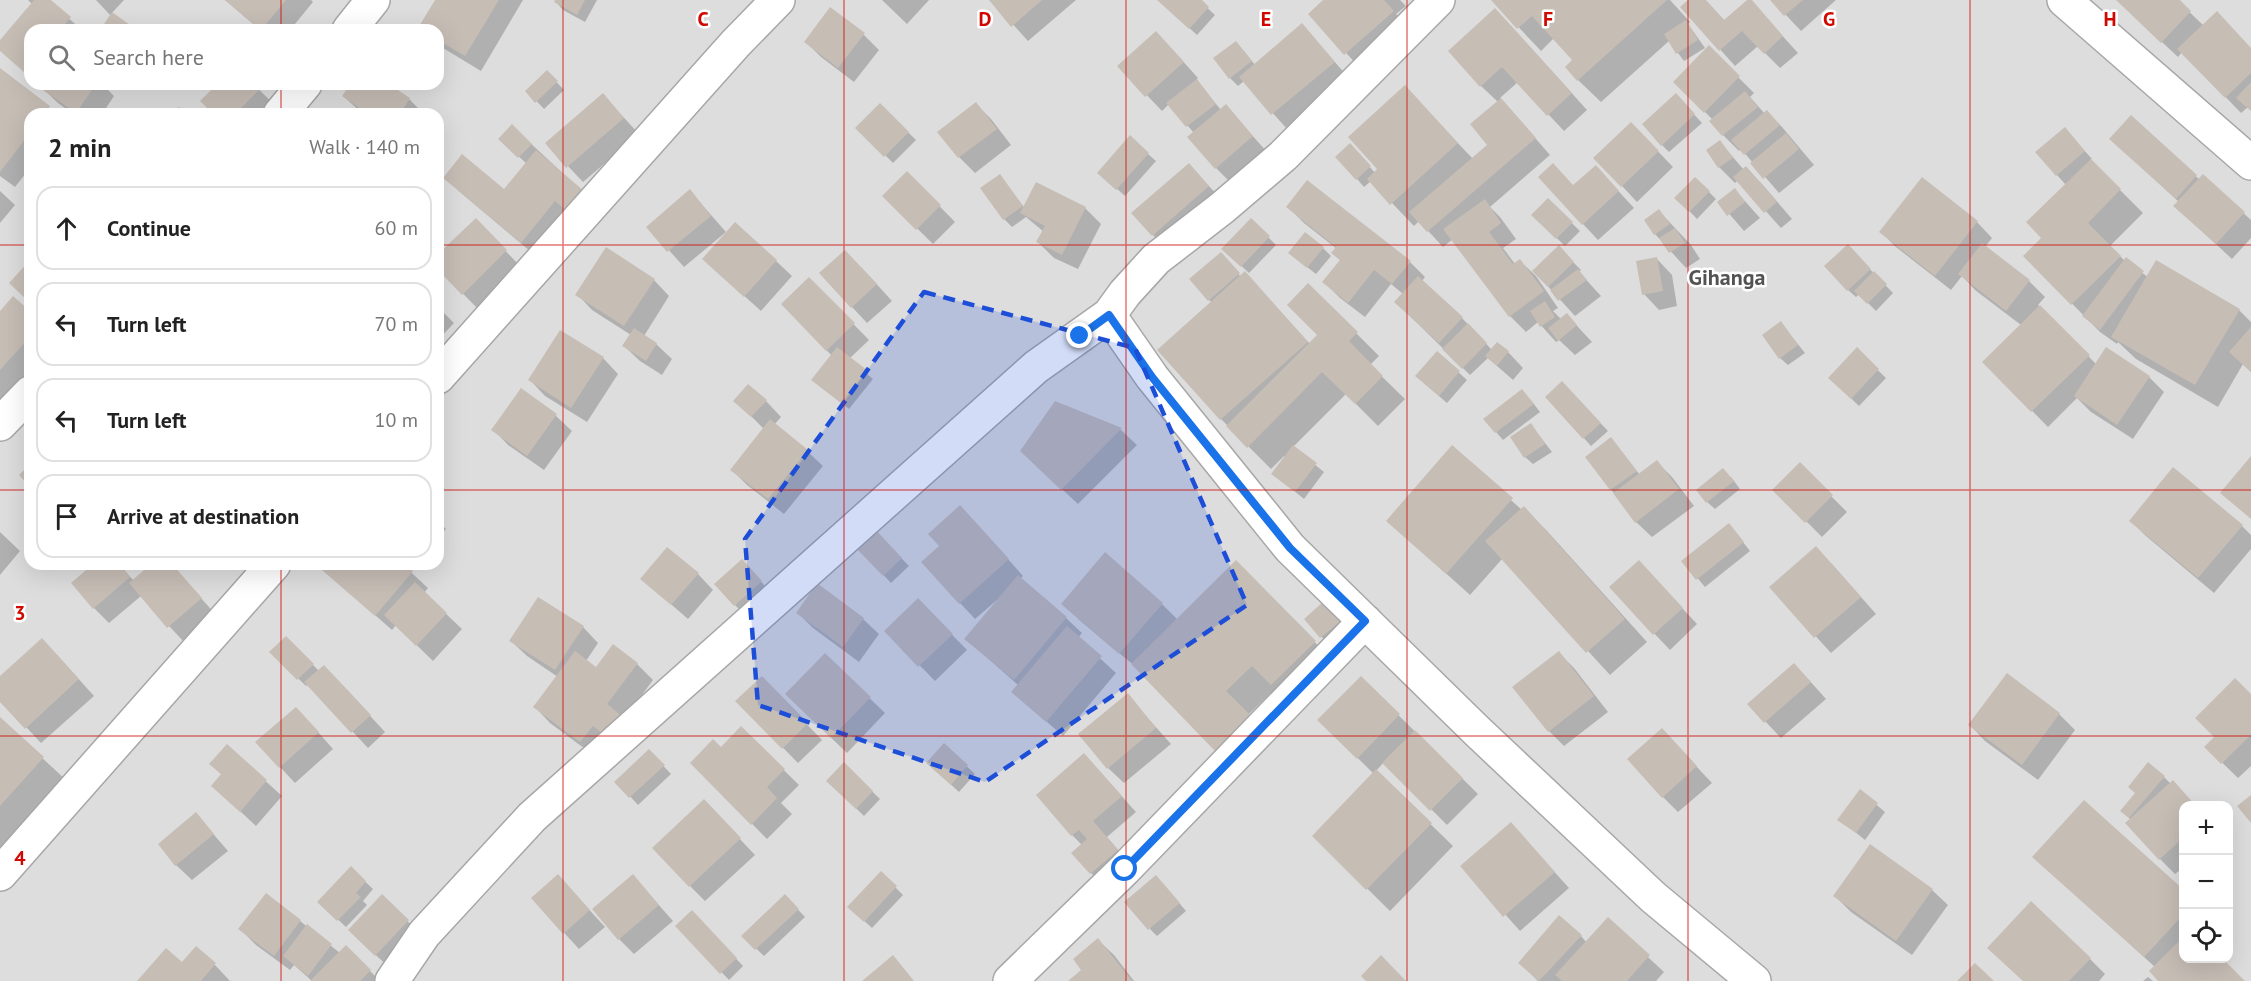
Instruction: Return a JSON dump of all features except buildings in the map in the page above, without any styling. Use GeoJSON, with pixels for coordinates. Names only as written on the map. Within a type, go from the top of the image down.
{"type":"FeatureCollection","features":[{"type":"Feature","properties":{"kind":"street"},"geometry":{"type":"LineString","coordinates":[[353,24],[373,0]]}},
{"type":"Feature","properties":{"kind":"street"},"geometry":{"type":"LineString","coordinates":[[444,370],[705,78],[778,0]]}},
{"type":"Feature","properties":{"kind":"street"},"geometry":{"type":"LineString","coordinates":[[392,981],[424,934],[532,817],[1036,367],[1109,315],[1125,293],[1156,259],[1222,208],[1283,156],[1438,0]]}},
{"type":"Feature","properties":{"kind":"street"},"geometry":{"type":"LineString","coordinates":[[2064,0],[2251,163]]}},
{"type":"Feature","properties":{"kind":"street"},"geometry":{"type":"LineString","coordinates":[[285,108],[300,90]]}},
{"type":"Feature","properties":{"kind":"street"},"geometry":{"type":"LineString","coordinates":[[1109,315],[1152,377],[1290,548],[1653,897],[1754,981]]}},
{"type":"Feature","properties":{"kind":"street"},"geometry":{"type":"LineString","coordinates":[[0,424],[24,399]]}},
{"type":"Feature","properties":{"kind":"street"},"geometry":{"type":"LineString","coordinates":[[0,874],[269,570]]}},
{"type":"Feature","properties":{"kind":"street"},"geometry":{"type":"LineString","coordinates":[[1010,981],[1125,869],[1365,621]]}},
{"type":"Feature","properties":{"kind":"highlighted area"},"geometry":{"type":"Polygon","coordinates":[[[924,292],[1135,348],[1247,605],[985,782],[758,705],[745,539],[924,292]]]}},
{"type":"Feature","properties":{"kind":"shaded area"},"geometry":{"type":"Polygon","coordinates":[[[0,0],[2251,0],[2251,981],[0,981],[0,0]]]}},
{"type":"Feature","properties":{"kind":"district","name":"Gihanga"},"geometry":{"type":"Point","coordinates":[1727,277]}},
{"type":"Feature","properties":{"kind":"route"},"geometry":{"type":"LineString","coordinates":[[1080,336],[1109,315],[1152,377],[1290,548],[1365,621],[1125,869]]}}]}
